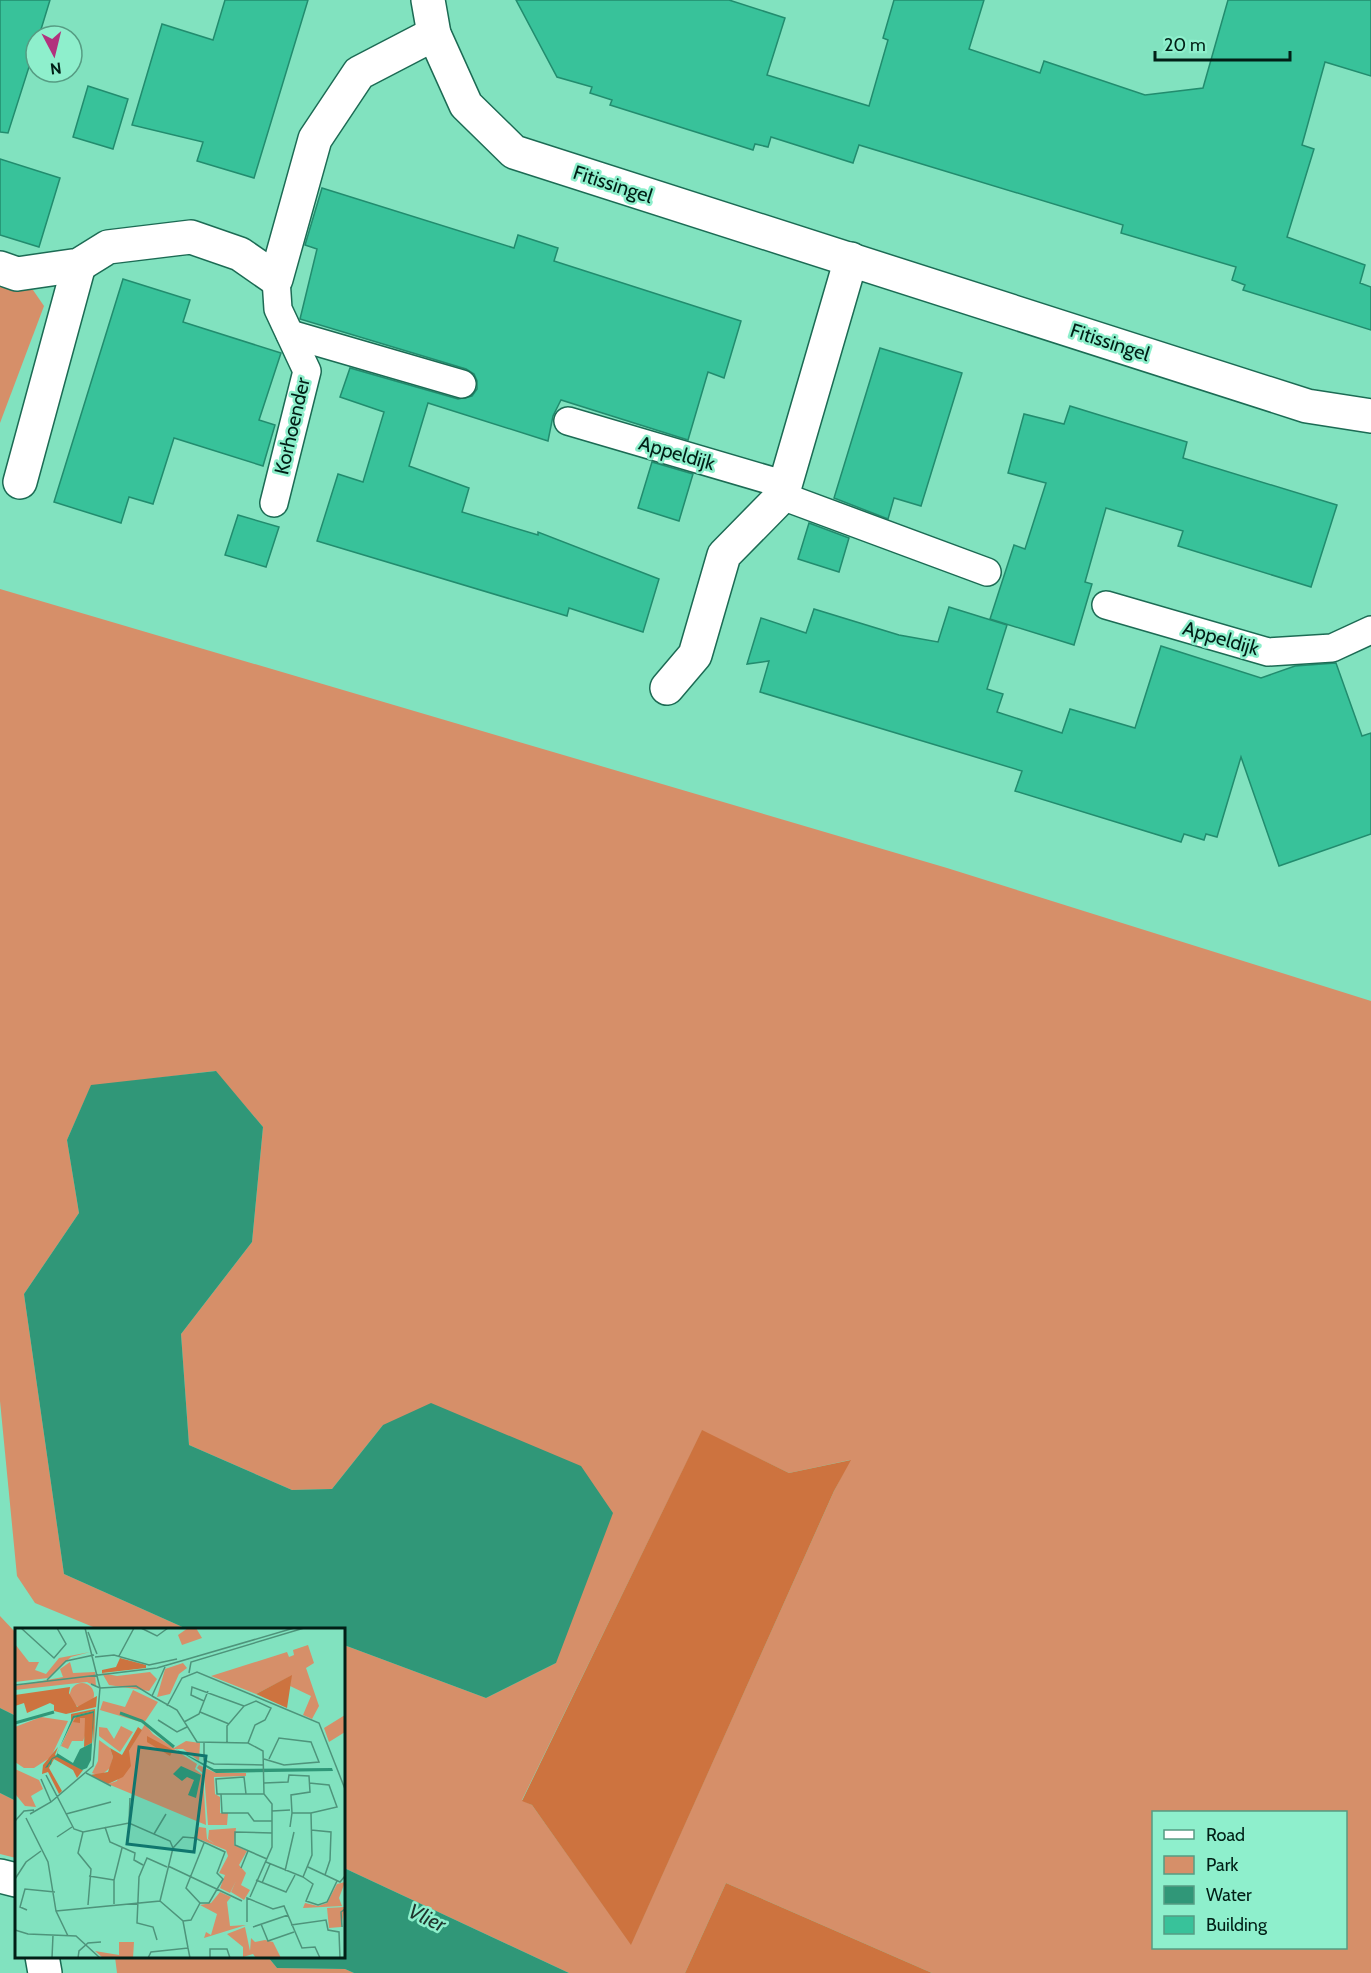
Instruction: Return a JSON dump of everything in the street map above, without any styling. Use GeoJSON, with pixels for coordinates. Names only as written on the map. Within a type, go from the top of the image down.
{"type":"FeatureCollection","features":[{"type":"Feature","properties":{"kind":"street","name":"Fitissingel"},"geometry":{"type":"LineString","coordinates":[[428,0],[434,34],[466,105],[514,152],[1307,406],[1371,416]]}},
{"type":"Feature","properties":{"kind":"street"},"geometry":{"type":"LineString","coordinates":[[0,268],[17,273],[79,265],[108,247],[191,237],[240,254],[276,279],[315,139],[359,74],[434,34]]}},
{"type":"Feature","properties":{"kind":"street"},"geometry":{"type":"LineString","coordinates":[[667,688],[695,655],[724,555],[784,490],[851,259]]}},
{"type":"Feature","properties":{"kind":"street"},"geometry":{"type":"LineString","coordinates":[[20,482],[79,265]]}},
{"type":"Feature","properties":{"kind":"street"},"geometry":{"type":"LineString","coordinates":[[0,1876],[15,1880]]}},
{"type":"Feature","properties":{"kind":"street"},"geometry":{"type":"LineString","coordinates":[[42,1958],[45,1973]]}},
{"type":"Feature","properties":{"kind":"lane","name":"Korhoender"},"geometry":{"type":"LineString","coordinates":[[274,503],[307,371],[278,309],[276,279]]}},
{"type":"Feature","properties":{"kind":"lane"},"geometry":{"type":"LineString","coordinates":[[290,334],[462,384]]}},
{"type":"Feature","properties":{"kind":"lane","name":"Appeldijk"},"geometry":{"type":"LineString","coordinates":[[568,421],[784,490],[987,572]]}},
{"type":"Feature","properties":{"kind":"lane","name":"Appeldijk"},"geometry":{"type":"LineString","coordinates":[[1106,605],[1268,652],[1332,648],[1371,630]]}},
{"type":"Feature","properties":{"kind":"green space"},"geometry":{"type":"Polygon","coordinates":[[[0,280],[33,290],[44,306],[0,423],[0,280]]]}},
{"type":"Feature","properties":{"kind":"green space"},"geometry":{"type":"Polygon","coordinates":[[[0,589],[947,868],[1371,1001],[1371,1973],[932,1973],[726,1883],[685,1973],[569,1973],[345,1868],[345,1645],[486,1698],[556,1663],[383,1425],[332,1489],[292,1490],[189,1445],[181,1334],[252,1242],[263,1127],[215,1071],[91,1086],[67,1140],[79,1213],[24,1294],[64,1574],[185,1628],[96,1628],[35,1603],[17,1576],[0,1401],[0,589]],[[702,1431],[522,1800],[532,1805],[631,1944],[850,1460],[789,1473],[702,1431]]]}},
{"type":"Feature","properties":{"kind":"green space"},"geometry":{"type":"Polygon","coordinates":[[[0,1616],[15,1632],[15,1716],[0,1708],[0,1616]]]}},
{"type":"Feature","properties":{"kind":"green space"},"geometry":{"type":"Polygon","coordinates":[[[0,1793],[15,1800],[15,1858],[0,1854],[0,1793]]]}},
{"type":"Feature","properties":{"kind":"green space"},"geometry":{"type":"Polygon","coordinates":[[[115,1958],[269,1958],[277,1968],[345,1969],[354,1973],[117,1973],[115,1958]]]}},
{"type":"Feature","properties":{"kind":"shaded area"},"geometry":{"type":"Polygon","coordinates":[[[702,1430],[789,1473],[851,1460],[834,1491],[631,1945],[532,1805],[522,1801],[702,1430]]]}},
{"type":"Feature","properties":{"kind":"shaded area"},"geometry":{"type":"Polygon","coordinates":[[[726,1883],[932,1973],[685,1973],[726,1883]]]}},
{"type":"Feature","properties":{"kind":"water"},"geometry":{"type":"Polygon","coordinates":[[[216,1071],[263,1127],[252,1242],[181,1334],[189,1445],[292,1490],[332,1489],[383,1425],[431,1403],[581,1466],[613,1513],[556,1663],[486,1698],[345,1645],[345,1628],[185,1628],[64,1574],[24,1294],[79,1213],[67,1140],[91,1085],[216,1071]]]}},
{"type":"Feature","properties":{"kind":"water"},"geometry":{"type":"Polygon","coordinates":[[[0,1708],[15,1716],[15,1800],[0,1793],[0,1708]]]}},
{"type":"Feature","properties":{"kind":"water","name":"Vlier"},"geometry":{"type":"Polygon","coordinates":[[[345,1868],[569,1973],[354,1973],[345,1969],[277,1968],[269,1958],[345,1958],[345,1868]]]}},
{"type":"Feature","properties":{"kind":"building"},"geometry":{"type":"Polygon","coordinates":[[[0,0],[50,0],[43,24],[24,24],[24,83],[8,133],[0,132],[0,0]]]}},
{"type":"Feature","properties":{"kind":"building"},"geometry":{"type":"Polygon","coordinates":[[[225,0],[308,0],[254,178],[197,161],[203,142],[132,125],[162,24],[213,40],[225,0]]]}},
{"type":"Feature","properties":{"kind":"building"},"geometry":{"type":"Polygon","coordinates":[[[516,0],[729,0],[785,18],[767,75],[869,106],[888,40],[883,38],[894,0],[984,0],[969,49],[1040,73],[1044,61],[1145,95],[1203,88],[1228,0],[1371,0],[1371,76],[1325,62],[1302,145],[1314,149],[1287,237],[1365,265],[1360,283],[1371,287],[1371,330],[1243,290],[1245,285],[1232,280],[1236,267],[1121,233],[1123,225],[859,145],[853,163],[771,137],[768,147],[755,144],[753,150],[610,105],[612,100],[590,93],[592,87],[557,77],[516,0]]]}},
{"type":"Feature","properties":{"kind":"building"},"geometry":{"type":"Polygon","coordinates":[[[88,86],[128,99],[113,149],[73,137],[88,86]]]}},
{"type":"Feature","properties":{"kind":"building"},"geometry":{"type":"Polygon","coordinates":[[[0,159],[60,178],[39,247],[0,235],[0,159]]]}},
{"type":"Feature","properties":{"kind":"building"},"geometry":{"type":"Polygon","coordinates":[[[322,188],[514,248],[518,235],[558,248],[554,261],[741,321],[724,378],[708,372],[688,440],[561,400],[553,416],[548,441],[428,403],[409,466],[469,488],[462,512],[538,535],[538,532],[659,579],[643,632],[569,608],[567,616],[317,541],[338,474],[363,482],[384,412],[340,397],[350,368],[458,399],[472,396],[477,389],[474,374],[466,369],[300,319],[317,249],[305,245],[322,188]]]}},
{"type":"Feature","properties":{"kind":"building"},"geometry":{"type":"Polygon","coordinates":[[[123,279],[190,300],[183,322],[281,353],[259,420],[275,425],[263,466],[174,438],[153,504],[129,497],[121,523],[54,502],[123,279]]]}},
{"type":"Feature","properties":{"kind":"building"},"geometry":{"type":"Polygon","coordinates":[[[880,348],[962,373],[921,506],[894,498],[888,519],[834,498],[880,348]]]}},
{"type":"Feature","properties":{"kind":"building"},"geometry":{"type":"Polygon","coordinates":[[[1070,406],[1187,442],[1183,458],[1337,505],[1311,587],[1178,546],[1183,531],[1106,508],[1085,582],[1092,584],[1074,645],[990,619],[1014,545],[1025,549],[1046,483],[1008,473],[1024,414],[1064,424],[1070,406]]]}},
{"type":"Feature","properties":{"kind":"building"},"geometry":{"type":"Polygon","coordinates":[[[652,462],[693,474],[679,521],[638,508],[652,462]]]}},
{"type":"Feature","properties":{"kind":"building"},"geometry":{"type":"Polygon","coordinates":[[[238,515],[279,527],[266,567],[225,555],[238,515]]]}},
{"type":"Feature","properties":{"kind":"building"},"geometry":{"type":"Polygon","coordinates":[[[809,523],[849,538],[839,572],[798,559],[809,523]]]}},
{"type":"Feature","properties":{"kind":"building"},"geometry":{"type":"Polygon","coordinates":[[[949,607],[1007,625],[987,689],[1003,694],[997,712],[1062,733],[1070,709],[1135,728],[1161,646],[1261,678],[1295,666],[1336,663],[1362,736],[1371,733],[1371,834],[1279,866],[1241,757],[1217,837],[1206,834],[1204,840],[1184,834],[1181,842],[1015,791],[1022,771],[760,692],[769,661],[747,664],[761,618],[806,633],[814,609],[899,635],[938,642],[949,607]]]}}]}
